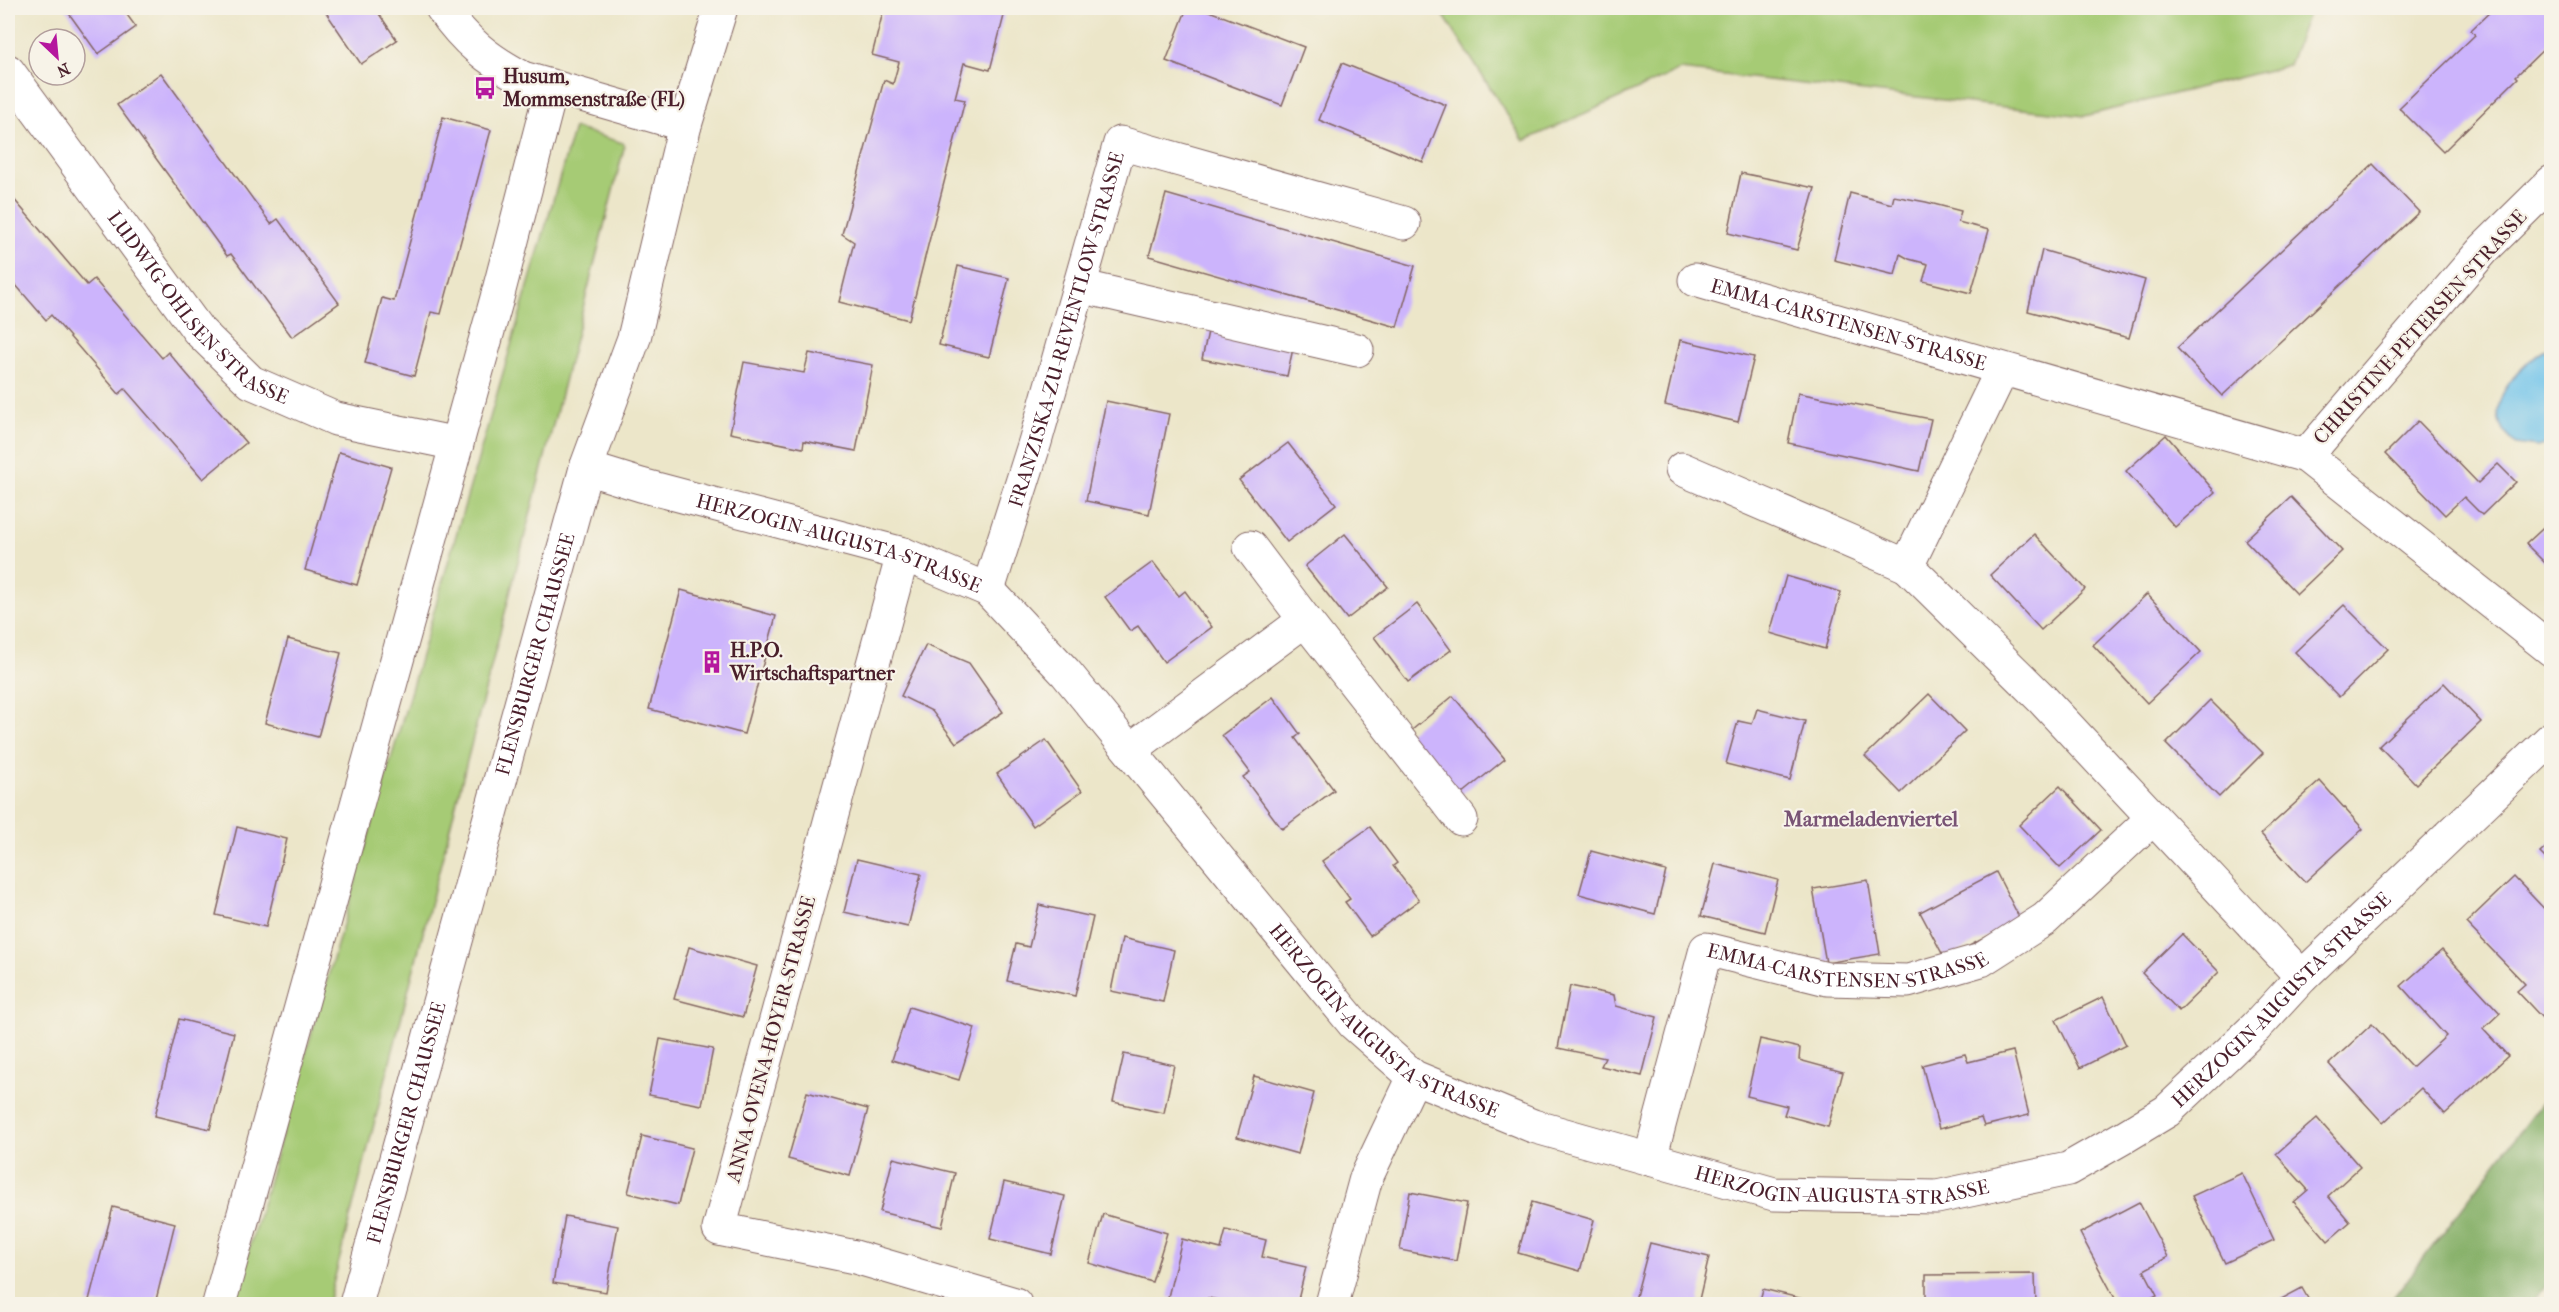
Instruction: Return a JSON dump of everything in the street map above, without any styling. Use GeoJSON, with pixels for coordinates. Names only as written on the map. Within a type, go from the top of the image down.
{"type":"FeatureCollection","features":[{"type":"Feature","properties":{"kind":"street"},"geometry":{"type":"LineString","coordinates":[[442,8],[474,47],[499,66],[523,78],[685,125]]}},
{"type":"Feature","properties":{"kind":"street","name":"FLENSBURGER CHAUSSEE"},"geometry":{"type":"LineString","coordinates":[[356,1305],[586,468],[634,338],[685,125],[721,8]]}},
{"type":"Feature","properties":{"kind":"street","name":"LUDWIG-OHLSEN-STRASSE"},"geometry":{"type":"LineString","coordinates":[[8,71],[198,330],[250,382],[336,419],[457,444]]}},
{"type":"Feature","properties":{"kind":"street"},"geometry":{"type":"LineString","coordinates":[[219,1305],[457,444],[552,86]]}},
{"type":"Feature","properties":{"kind":"street","name":"FRANZISKA-ZU-REVENTLOW-STRASSE"},"geometry":{"type":"LineString","coordinates":[[988,591],[1035,442],[1120,143],[1404,223]]}},
{"type":"Feature","properties":{"kind":"street","name":"CHRISTINE-PETERSEN-STRASSE"},"geometry":{"type":"LineString","coordinates":[[2552,182],[2484,249],[2306,456],[2552,650]]}},
{"type":"Feature","properties":{"kind":"street","name":"EMMA-CARSTENSEN-STRASSE"},"geometry":{"type":"LineString","coordinates":[[1695,280],[2306,456]]}},
{"type":"Feature","properties":{"kind":"street"},"geometry":{"type":"LineString","coordinates":[[1079,286],[1358,350]]}},
{"type":"Feature","properties":{"kind":"street","name":"EMMA-CARSTENSEN-STRASSE"},"geometry":{"type":"LineString","coordinates":[[1907,566],[2002,370]]}},
{"type":"Feature","properties":{"kind":"street","name":"HERZOGIN-AUGUSTA-STRASSE"},"geometry":{"type":"LineString","coordinates":[[586,468],[640,485],[903,554],[988,591],[1066,673],[1354,1024],[1414,1077],[1533,1126],[1774,1194],[1937,1197],[2068,1169],[2167,1111],[2256,1027],[2302,977],[2552,738]]}},
{"type":"Feature","properties":{"kind":"street"},"geometry":{"type":"LineString","coordinates":[[1682,469],[1907,566],[2042,699],[2302,977]]}},
{"type":"Feature","properties":{"kind":"street"},"geometry":{"type":"LineString","coordinates":[[1250,547],[1305,621],[1461,819]]}},
{"type":"Feature","properties":{"kind":"street","name":"ANNA-OVENA-HOYER-STRASSE"},"geometry":{"type":"LineString","coordinates":[[903,554],[720,1229],[855,1257],[1015,1305]]}},
{"type":"Feature","properties":{"kind":"street"},"geometry":{"type":"LineString","coordinates":[[1130,750],[1305,621]]}},
{"type":"Feature","properties":{"kind":"street","name":"EMMA-CARSTENSEN-STRASSE"},"geometry":{"type":"LineString","coordinates":[[1650,1159],[1706,949],[1827,979],[1908,981],[1981,960],[2045,919],[2153,818]]}},
{"type":"Feature","properties":{"kind":"street"},"geometry":{"type":"LineString","coordinates":[[1332,1305],[1366,1178],[1414,1077]]}},
{"type":"Feature","properties":{"kind":"green space"},"geometry":{"type":"Polygon","coordinates":[[[1439,8],[2310,8],[2289,65],[2085,116],[1680,70],[1524,141],[1439,8]]]}},
{"type":"Feature","properties":{"kind":"green space"},"geometry":{"type":"Polygon","coordinates":[[[574,128],[623,143],[624,148],[328,1304],[233,1304],[574,128]]]}},
{"type":"Feature","properties":{"kind":"green space"},"geometry":{"type":"Polygon","coordinates":[[[2551,1090],[2551,1279],[2530,1304],[2389,1304],[2551,1090]]]}},
{"type":"Feature","properties":{"kind":"water"},"geometry":{"type":"Polygon","coordinates":[[[2551,346],[2551,443],[2537,447],[2516,444],[2503,430],[2499,417],[2499,405],[2504,392],[2520,370],[2551,346]]]}},
{"type":"Feature","properties":{"kind":"building"},"geometry":{"type":"Polygon","coordinates":[[[65,8],[122,8],[136,27],[98,54],[87,39],[87,27],[79,27],[65,8]]]}},
{"type":"Feature","properties":{"kind":"building"},"geometry":{"type":"Polygon","coordinates":[[[323,8],[375,8],[397,40],[361,64],[323,8]]]}},
{"type":"Feature","properties":{"kind":"building"},"geometry":{"type":"Polygon","coordinates":[[[884,8],[1006,8],[990,70],[964,63],[955,98],[965,100],[909,320],[839,302],[854,242],[842,234],[884,80],[893,84],[899,62],[872,55],[884,8]]]}},
{"type":"Feature","properties":{"kind":"building"},"geometry":{"type":"Polygon","coordinates":[[[1187,8],[1201,8],[1304,47],[1282,105],[1166,61],[1187,8]]]}},
{"type":"Feature","properties":{"kind":"building"},"geometry":{"type":"Polygon","coordinates":[[[2494,8],[2552,8],[2552,41],[2443,152],[2399,108],[2475,35],[2471,30],[2494,8]]]}},
{"type":"Feature","properties":{"kind":"building"},"geometry":{"type":"Polygon","coordinates":[[[1342,63],[1446,105],[1423,162],[1319,120],[1342,63]]]}},
{"type":"Feature","properties":{"kind":"building"},"geometry":{"type":"Polygon","coordinates":[[[161,73],[271,224],[278,219],[339,303],[292,337],[231,254],[227,256],[117,105],[161,73]]]}},
{"type":"Feature","properties":{"kind":"building"},"geometry":{"type":"Polygon","coordinates":[[[443,117],[491,130],[441,314],[431,312],[414,376],[365,363],[382,298],[394,301],[443,117]]]}},
{"type":"Feature","properties":{"kind":"building"},"geometry":{"type":"Polygon","coordinates":[[[2373,164],[2419,212],[2222,396],[2177,348],[2373,164]]]}},
{"type":"Feature","properties":{"kind":"building"},"geometry":{"type":"Polygon","coordinates":[[[1741,173],[1815,188],[1797,250],[1728,233],[1741,173]]]}},
{"type":"Feature","properties":{"kind":"building"},"geometry":{"type":"Polygon","coordinates":[[[1850,193],[1892,204],[1894,196],[1961,211],[1958,222],[1989,230],[1971,293],[1923,281],[1928,264],[1900,254],[1895,275],[1834,260],[1850,193]]]}},
{"type":"Feature","properties":{"kind":"building"},"geometry":{"type":"Polygon","coordinates":[[[1166,194],[1415,266],[1397,327],[1149,256],[1166,194]]]}},
{"type":"Feature","properties":{"kind":"building"},"geometry":{"type":"Polygon","coordinates":[[[12,197],[87,285],[94,279],[162,358],[168,352],[246,443],[203,479],[125,389],[119,394],[51,315],[46,320],[8,276],[8,201],[12,197]]]}},
{"type":"Feature","properties":{"kind":"building"},"geometry":{"type":"Polygon","coordinates":[[[2042,250],[2145,280],[2129,338],[2028,311],[2042,250]]]}},
{"type":"Feature","properties":{"kind":"building"},"geometry":{"type":"Polygon","coordinates":[[[958,266],[1009,278],[989,357],[939,345],[958,266]]]}},
{"type":"Feature","properties":{"kind":"building"},"geometry":{"type":"Polygon","coordinates":[[[1209,327],[1294,344],[1287,376],[1202,359],[1209,327]]]}},
{"type":"Feature","properties":{"kind":"building"},"geometry":{"type":"Polygon","coordinates":[[[1680,340],[1754,357],[1738,422],[1665,405],[1680,340]]]}},
{"type":"Feature","properties":{"kind":"building"},"geometry":{"type":"Polygon","coordinates":[[[809,353],[873,365],[856,451],[804,441],[803,448],[730,433],[744,362],[804,373],[809,353]]]}},
{"type":"Feature","properties":{"kind":"building"},"geometry":{"type":"Polygon","coordinates":[[[1798,393],[1931,419],[1919,471],[1788,443],[1798,393]]]}},
{"type":"Feature","properties":{"kind":"building"},"geometry":{"type":"Polygon","coordinates":[[[1106,401],[1169,414],[1149,514],[1086,501],[1106,401]]]}},
{"type":"Feature","properties":{"kind":"building"},"geometry":{"type":"Polygon","coordinates":[[[2418,421],[2478,483],[2498,464],[2516,482],[2482,515],[2464,497],[2445,515],[2385,454],[2418,421]]]}},
{"type":"Feature","properties":{"kind":"building"},"geometry":{"type":"Polygon","coordinates":[[[2166,435],[2215,492],[2175,527],[2126,471],[2166,435]]]}},
{"type":"Feature","properties":{"kind":"building"},"geometry":{"type":"Polygon","coordinates":[[[1288,443],[1336,504],[1287,542],[1239,480],[1288,443]]]}},
{"type":"Feature","properties":{"kind":"building"},"geometry":{"type":"Polygon","coordinates":[[[339,452],[391,467],[357,585],[305,570],[339,452]]]}},
{"type":"Feature","properties":{"kind":"building"},"geometry":{"type":"Polygon","coordinates":[[[2291,497],[2342,551],[2297,594],[2245,540],[2291,497]]]}},
{"type":"Feature","properties":{"kind":"building"},"geometry":{"type":"Polygon","coordinates":[[[2552,520],[2552,570],[2526,544],[2552,520]]]}},
{"type":"Feature","properties":{"kind":"building"},"geometry":{"type":"Polygon","coordinates":[[[1345,534],[1388,587],[1347,619],[1305,566],[1345,534]]]}},
{"type":"Feature","properties":{"kind":"building"},"geometry":{"type":"Polygon","coordinates":[[[2034,534],[2085,589],[2041,630],[1990,575],[2034,534]]]}},
{"type":"Feature","properties":{"kind":"building"},"geometry":{"type":"Polygon","coordinates":[[[1153,562],[1179,596],[1185,591],[1212,627],[1164,662],[1138,626],[1130,631],[1105,597],[1153,562]]]}},
{"type":"Feature","properties":{"kind":"building"},"geometry":{"type":"Polygon","coordinates":[[[1786,576],[1841,592],[1825,649],[1770,633],[1786,576]]]}},
{"type":"Feature","properties":{"kind":"building","name":"H.P.O. Wirtschaftspartner"},"geometry":{"type":"Polygon","coordinates":[[[681,590],[776,616],[744,734],[649,709],[681,590]]]}},
{"type":"Feature","properties":{"kind":"building"},"geometry":{"type":"Polygon","coordinates":[[[2147,594],[2201,652],[2147,703],[2093,645],[2147,594]]]}},
{"type":"Feature","properties":{"kind":"building"},"geometry":{"type":"Polygon","coordinates":[[[1417,604],[1451,650],[1408,682],[1374,637],[1417,604]]]}},
{"type":"Feature","properties":{"kind":"building"},"geometry":{"type":"Polygon","coordinates":[[[2344,605],[2388,649],[2339,697],[2295,652],[2344,605]]]}},
{"type":"Feature","properties":{"kind":"building"},"geometry":{"type":"Polygon","coordinates":[[[288,639],[341,653],[318,737],[265,723],[288,639]]]}},
{"type":"Feature","properties":{"kind":"building"},"geometry":{"type":"Polygon","coordinates":[[[926,645],[969,663],[1003,712],[956,743],[932,711],[901,696],[926,645]]]}},
{"type":"Feature","properties":{"kind":"building"},"geometry":{"type":"Polygon","coordinates":[[[2444,683],[2481,722],[2416,784],[2379,746],[2444,683]]]}},
{"type":"Feature","properties":{"kind":"building"},"geometry":{"type":"Polygon","coordinates":[[[1929,694],[1965,731],[1901,793],[1865,756],[1929,694]]]}},
{"type":"Feature","properties":{"kind":"building"},"geometry":{"type":"Polygon","coordinates":[[[1453,696],[1505,759],[1457,798],[1406,735],[1453,696]]]}},
{"type":"Feature","properties":{"kind":"building"},"geometry":{"type":"Polygon","coordinates":[[[1273,697],[1300,734],[1295,738],[1334,790],[1282,829],[1243,777],[1250,772],[1222,735],[1273,697]]]}},
{"type":"Feature","properties":{"kind":"building"},"geometry":{"type":"Polygon","coordinates":[[[2210,700],[2263,753],[2219,797],[2166,744],[2210,700]]]}},
{"type":"Feature","properties":{"kind":"building"},"geometry":{"type":"Polygon","coordinates":[[[1757,709],[1805,721],[1790,780],[1726,764],[1738,721],[1752,724],[1757,709]]]}},
{"type":"Feature","properties":{"kind":"building"},"geometry":{"type":"Polygon","coordinates":[[[1046,740],[1082,791],[1033,826],[997,774],[1046,740]]]}},
{"type":"Feature","properties":{"kind":"building"},"geometry":{"type":"Polygon","coordinates":[[[2320,781],[2363,829],[2305,882],[2261,834],[2320,781]]]}},
{"type":"Feature","properties":{"kind":"building"},"geometry":{"type":"Polygon","coordinates":[[[2060,786],[2101,830],[2060,868],[2019,825],[2060,786]]]}},
{"type":"Feature","properties":{"kind":"building"},"geometry":{"type":"Polygon","coordinates":[[[237,827],[287,839],[266,927],[216,915],[237,827]]]}},
{"type":"Feature","properties":{"kind":"building"},"geometry":{"type":"Polygon","coordinates":[[[1370,827],[1397,863],[1393,866],[1419,900],[1370,936],[1345,902],[1350,899],[1322,861],[1370,827]]]}},
{"type":"Feature","properties":{"kind":"building"},"geometry":{"type":"Polygon","coordinates":[[[2552,842],[2552,865],[2540,853],[2552,842]]]}},
{"type":"Feature","properties":{"kind":"building"},"geometry":{"type":"Polygon","coordinates":[[[1591,851],[1666,871],[1655,914],[1579,894],[1591,851]]]}},
{"type":"Feature","properties":{"kind":"building"},"geometry":{"type":"Polygon","coordinates":[[[857,859],[921,874],[908,927],[844,912],[857,859]]]}},
{"type":"Feature","properties":{"kind":"building"},"geometry":{"type":"Polygon","coordinates":[[[1715,864],[1778,880],[1765,932],[1701,916],[1715,864]]]}},
{"type":"Feature","properties":{"kind":"building"},"geometry":{"type":"Polygon","coordinates":[[[1996,872],[2020,919],[1945,959],[1920,912],[1996,872]]]}},
{"type":"Feature","properties":{"kind":"building"},"geometry":{"type":"Polygon","coordinates":[[[2514,877],[2552,917],[2552,1014],[2545,1021],[2517,991],[2525,984],[2466,923],[2514,877]]]}},
{"type":"Feature","properties":{"kind":"building"},"geometry":{"type":"Polygon","coordinates":[[[1868,880],[1880,954],[1826,963],[1813,889],[1868,880]]]}},
{"type":"Feature","properties":{"kind":"building"},"geometry":{"type":"Polygon","coordinates":[[[1039,905],[1093,917],[1075,996],[1007,981],[1016,944],[1029,947],[1039,905]]]}},
{"type":"Feature","properties":{"kind":"building"},"geometry":{"type":"Polygon","coordinates":[[[2182,934],[2219,972],[2179,1011],[2142,973],[2182,934]]]}},
{"type":"Feature","properties":{"kind":"building"},"geometry":{"type":"Polygon","coordinates":[[[1122,938],[1174,950],[1163,1002],[1111,991],[1122,938]]]}},
{"type":"Feature","properties":{"kind":"building"},"geometry":{"type":"Polygon","coordinates":[[[689,947],[757,966],[743,1017],[674,999],[689,947]]]}},
{"type":"Feature","properties":{"kind":"building"},"geometry":{"type":"Polygon","coordinates":[[[2442,950],[2500,1013],[2483,1029],[2508,1056],[2445,1114],[2421,1088],[2383,1123],[2329,1064],[2372,1024],[2412,1067],[2446,1036],[2401,986],[2442,950]]]}},
{"type":"Feature","properties":{"kind":"building"},"geometry":{"type":"Polygon","coordinates":[[[1570,986],[1614,995],[1616,1006],[1657,1017],[1642,1076],[1601,1066],[1605,1058],[1558,1048],[1570,986]]]}},
{"type":"Feature","properties":{"kind":"building"},"geometry":{"type":"Polygon","coordinates":[[[2103,997],[2126,1045],[2080,1068],[2056,1020],[2103,997]]]}},
{"type":"Feature","properties":{"kind":"building"},"geometry":{"type":"Polygon","coordinates":[[[909,1007],[975,1028],[959,1080],[892,1060],[909,1007]]]}},
{"type":"Feature","properties":{"kind":"building"},"geometry":{"type":"Polygon","coordinates":[[[179,1019],[234,1033],[210,1129],[155,1116],[179,1019]]]}},
{"type":"Feature","properties":{"kind":"building"},"geometry":{"type":"Polygon","coordinates":[[[660,1039],[713,1049],[702,1105],[649,1095],[660,1039]]]}},
{"type":"Feature","properties":{"kind":"building"},"geometry":{"type":"Polygon","coordinates":[[[1760,1039],[1800,1048],[1799,1060],[1843,1072],[1828,1127],[1784,1115],[1787,1106],[1747,1096],[1760,1039]]]}},
{"type":"Feature","properties":{"kind":"building"},"geometry":{"type":"Polygon","coordinates":[[[2013,1051],[2029,1115],[1984,1126],[1981,1118],[1939,1129],[1922,1065],[1965,1054],[1968,1062],[2013,1051]]]}},
{"type":"Feature","properties":{"kind":"building"},"geometry":{"type":"Polygon","coordinates":[[[1124,1054],[1174,1065],[1164,1113],[1113,1102],[1124,1054]]]}},
{"type":"Feature","properties":{"kind":"building"},"geometry":{"type":"Polygon","coordinates":[[[1254,1076],[1314,1093],[1298,1154],[1237,1137],[1254,1076]]]}},
{"type":"Feature","properties":{"kind":"building"},"geometry":{"type":"Polygon","coordinates":[[[807,1092],[868,1109],[850,1176],[788,1159],[807,1092]]]}},
{"type":"Feature","properties":{"kind":"building"},"geometry":{"type":"Polygon","coordinates":[[[2317,1118],[2360,1167],[2328,1196],[2350,1222],[2328,1241],[2294,1202],[2308,1190],[2276,1154],[2317,1118]]]}},
{"type":"Feature","properties":{"kind":"building"},"geometry":{"type":"Polygon","coordinates":[[[642,1136],[692,1148],[678,1205],[628,1193],[642,1136]]]}},
{"type":"Feature","properties":{"kind":"building"},"geometry":{"type":"Polygon","coordinates":[[[893,1158],[955,1173],[942,1227],[880,1212],[893,1158]]]}},
{"type":"Feature","properties":{"kind":"building"},"geometry":{"type":"Polygon","coordinates":[[[2242,1173],[2274,1240],[2225,1263],[2192,1196],[2242,1173]]]}},
{"type":"Feature","properties":{"kind":"building"},"geometry":{"type":"Polygon","coordinates":[[[1004,1182],[1065,1196],[1051,1254],[990,1239],[1004,1182]]]}},
{"type":"Feature","properties":{"kind":"building"},"geometry":{"type":"Polygon","coordinates":[[[1410,1192],[1467,1203],[1456,1261],[1400,1250],[1410,1192]]]}},
{"type":"Feature","properties":{"kind":"building"},"geometry":{"type":"Polygon","coordinates":[[[1532,1202],[1594,1220],[1580,1271],[1518,1253],[1532,1202]]]}},
{"type":"Feature","properties":{"kind":"building"},"geometry":{"type":"Polygon","coordinates":[[[2139,1202],[2168,1257],[2144,1270],[2157,1295],[2139,1304],[2118,1304],[2080,1233],[2139,1202]]]}},
{"type":"Feature","properties":{"kind":"building"},"geometry":{"type":"Polygon","coordinates":[[[113,1207],[175,1223],[155,1304],[88,1304],[113,1207]]]}},
{"type":"Feature","properties":{"kind":"building"},"geometry":{"type":"Polygon","coordinates":[[[1103,1214],[1167,1233],[1152,1282],[1089,1263],[1103,1214]]]}},
{"type":"Feature","properties":{"kind":"building"},"geometry":{"type":"Polygon","coordinates":[[[565,1216],[618,1226],[606,1292],[553,1283],[565,1216]]]}},
{"type":"Feature","properties":{"kind":"building"},"geometry":{"type":"Polygon","coordinates":[[[1226,1230],[1266,1240],[1262,1257],[1306,1267],[1297,1304],[1237,1304],[1208,1298],[1207,1304],[1198,1304],[1168,1297],[1182,1239],[1221,1249],[1226,1230]]]}},
{"type":"Feature","properties":{"kind":"building"},"geometry":{"type":"Polygon","coordinates":[[[1650,1243],[1709,1257],[1698,1304],[1652,1304],[1635,1300],[1650,1243]]]}},
{"type":"Feature","properties":{"kind":"building"},"geometry":{"type":"Polygon","coordinates":[[[2035,1274],[2036,1304],[1926,1304],[1926,1275],[2035,1274]]]}},
{"type":"Feature","properties":{"kind":"building"},"geometry":{"type":"Polygon","coordinates":[[[2302,1288],[2311,1304],[2272,1304],[2302,1288]]]}},
{"type":"Feature","properties":{"kind":"building"},"geometry":{"type":"Polygon","coordinates":[[[1763,1289],[1823,1304],[1759,1304],[1763,1289]]]}},
{"type":"Feature","properties":{"kind":"place","name":"Husum, Mommsenstraße (FL)"},"geometry":{"type":"Point","coordinates":[485,88]}},
{"type":"Feature","properties":{"kind":"place","name":"H.P.O. Wirtschaftspartner"},"geometry":{"type":"Point","coordinates":[712,662]}},
{"type":"Feature","properties":{"kind":"district","name":"Marmeladenviertel"},"geometry":{"type":"Point","coordinates":[1871,819]}}]}
